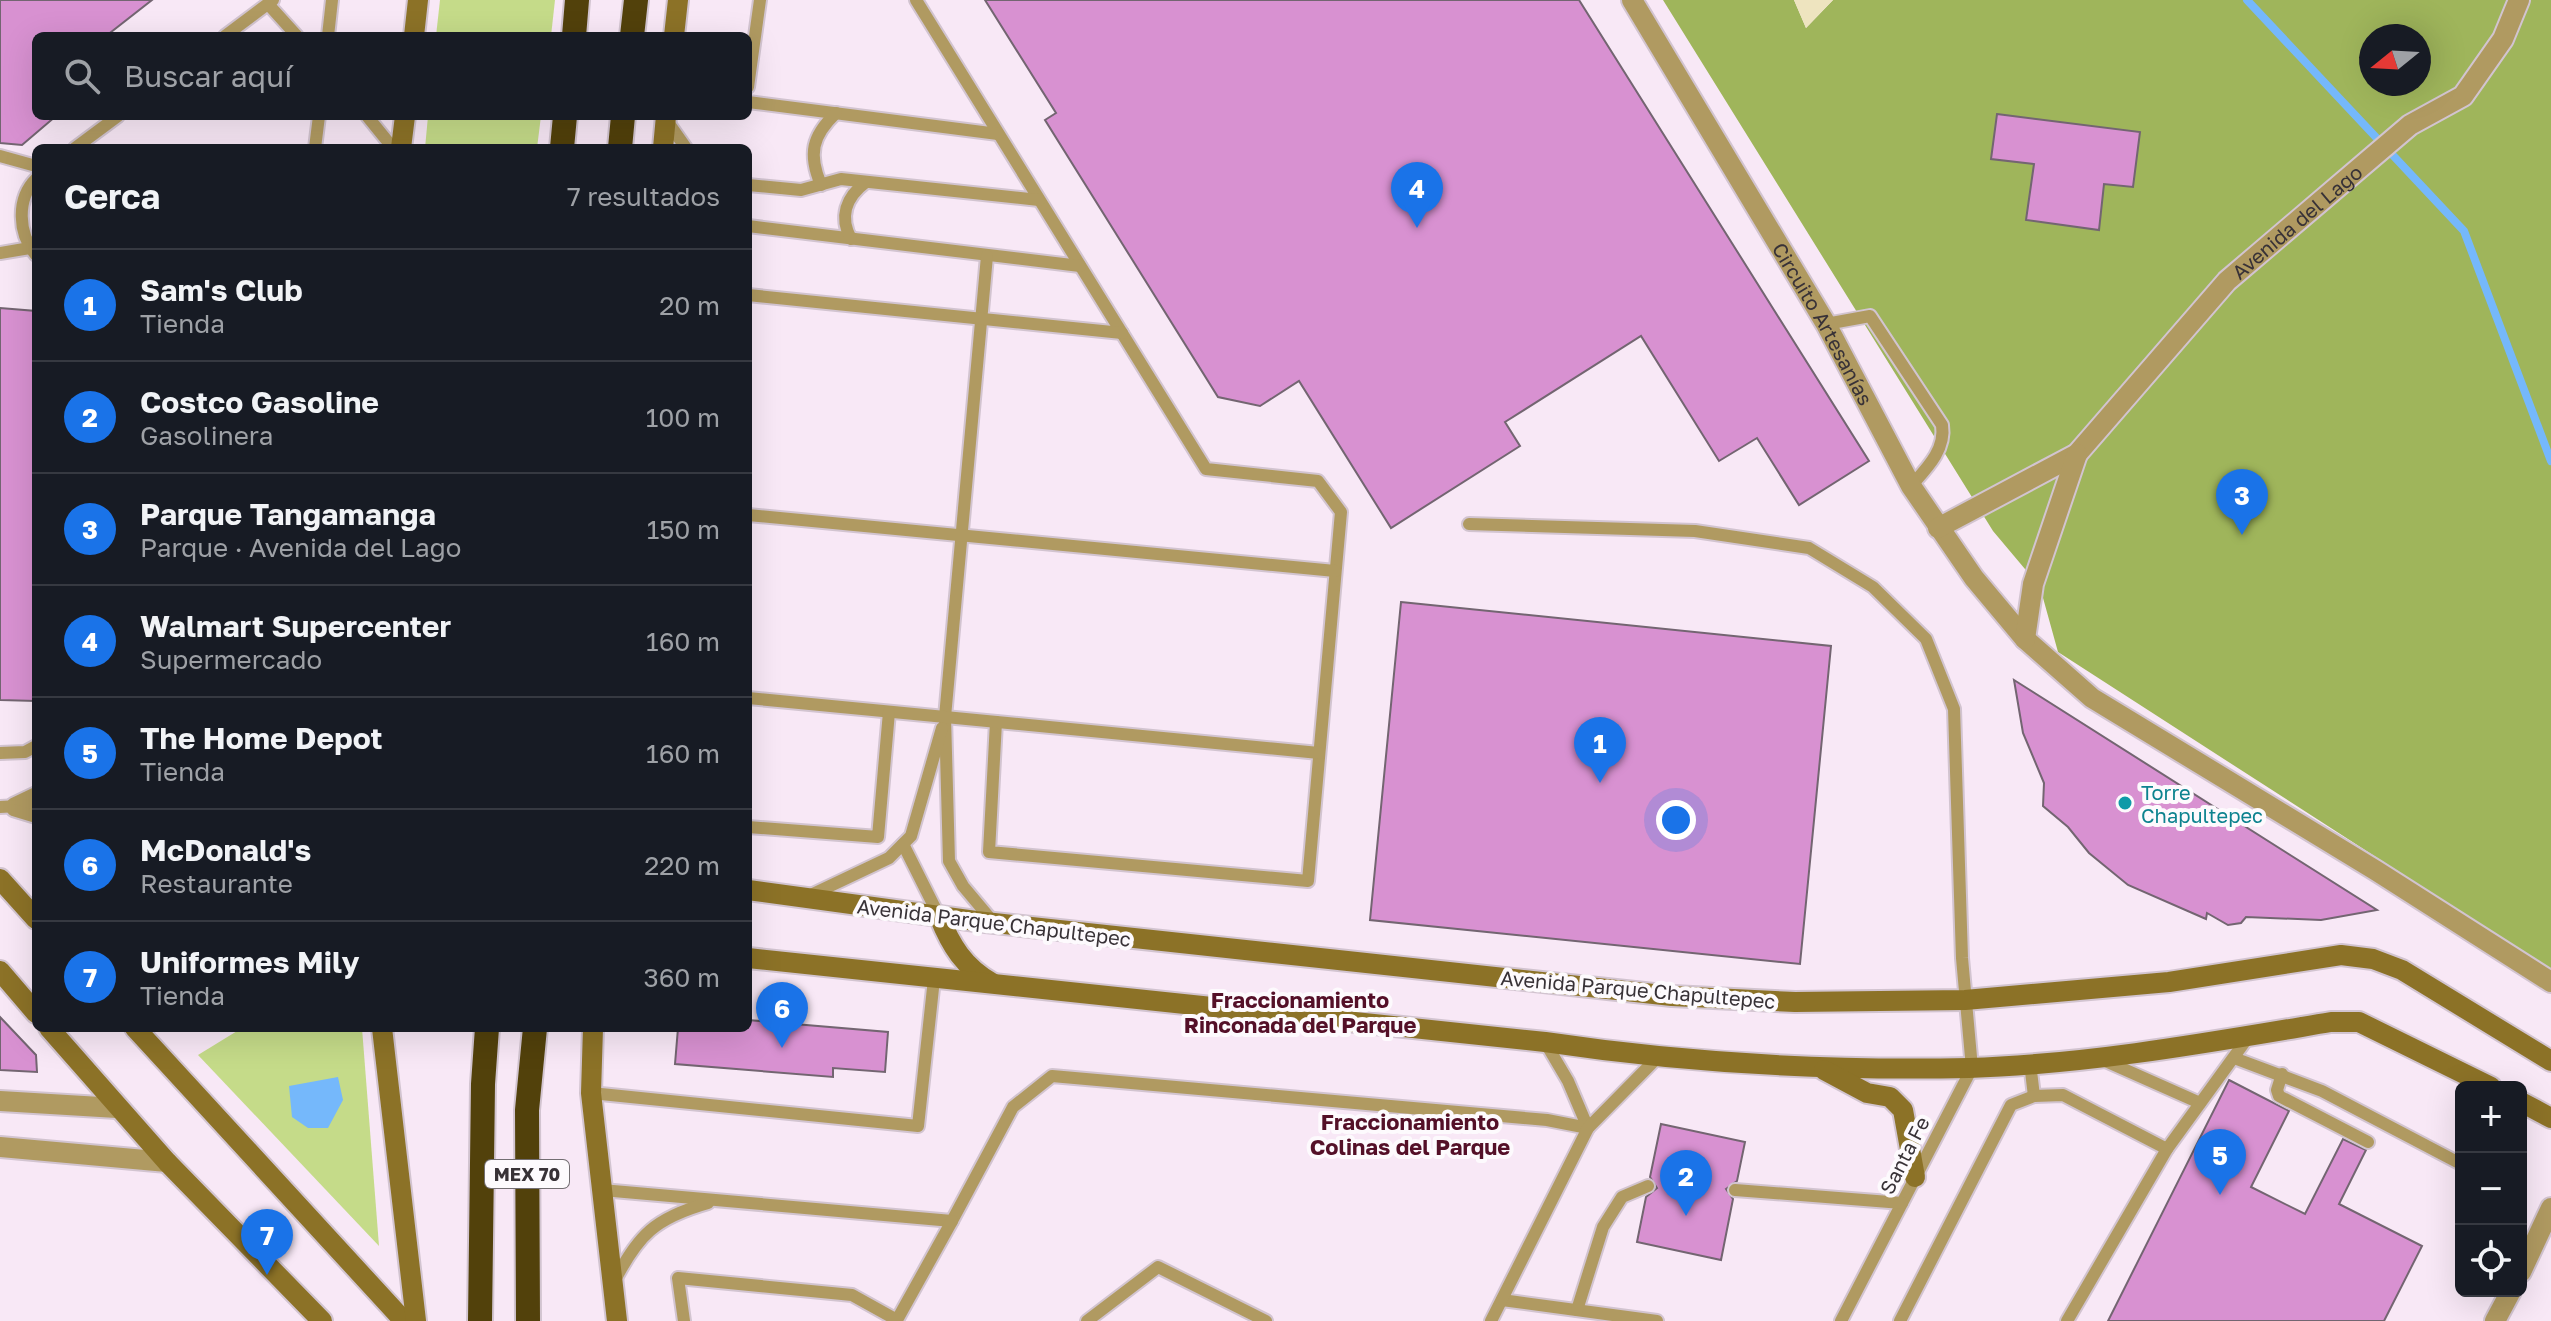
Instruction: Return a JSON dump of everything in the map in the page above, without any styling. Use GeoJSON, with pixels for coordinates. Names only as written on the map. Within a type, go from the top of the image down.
{"type":"FeatureCollection","features":[{"type":"Feature","properties":{"kind":"highway"},"geometry":{"type":"LineString","coordinates":[[574,32],[577,0]]}},
{"type":"Feature","properties":{"kind":"highway"},"geometry":{"type":"LineString","coordinates":[[632,32],[636,0]]}},
{"type":"Feature","properties":{"kind":"highway"},"geometry":{"type":"LineString","coordinates":[[562,144],[565,120]]}},
{"type":"Feature","properties":{"kind":"highway"},"geometry":{"type":"LineString","coordinates":[[620,144],[623,120]]}},
{"type":"Feature","properties":{"kind":"highway","name":"MEX 70"},"geometry":{"type":"LineString","coordinates":[[480,1321],[483,1084],[487,1032]]}},
{"type":"Feature","properties":{"kind":"highway","name":"MEX 70"},"geometry":{"type":"LineString","coordinates":[[528,1321],[527,1110],[535,1032]]}},
{"type":"Feature","properties":{"kind":"main road"},"geometry":{"type":"LineString","coordinates":[[414,32],[418,0]]}},
{"type":"Feature","properties":{"kind":"main road"},"geometry":{"type":"LineString","coordinates":[[674,32],[678,0]]}},
{"type":"Feature","properties":{"kind":"main road"},"geometry":{"type":"LineString","coordinates":[[402,144],[404,120]]}},
{"type":"Feature","properties":{"kind":"main road"},"geometry":{"type":"LineString","coordinates":[[663,144],[666,120]]}},
{"type":"Feature","properties":{"kind":"main road"},"geometry":{"type":"LineString","coordinates":[[0,879],[32,915]]}},
{"type":"Feature","properties":{"kind":"main road","name":"Avenida Parque Chapultepec"},"geometry":{"type":"LineString","coordinates":[[752,891],[994,923],[1672,996],[1795,1002],[1965,1000],[2169,982],[2341,955],[2373,959],[2402,970],[2551,1061]]}},
{"type":"Feature","properties":{"kind":"main road"},"geometry":{"type":"LineString","coordinates":[[939,916],[957,954],[973,972],[997,986]]}},
{"type":"Feature","properties":{"kind":"main road"},"geometry":{"type":"LineString","coordinates":[[752,958],[1545,1042],[1656,1059],[1821,1068],[1972,1068],[2098,1058],[2331,1022],[2359,1022],[2479,1081]]}},
{"type":"Feature","properties":{"kind":"main road"},"geometry":{"type":"LineString","coordinates":[[0,971],[32,1008]]}},
{"type":"Feature","properties":{"kind":"main road"},"geometry":{"type":"LineString","coordinates":[[52,1032],[167,1162],[322,1321]]}},
{"type":"Feature","properties":{"kind":"main road"},"geometry":{"type":"LineString","coordinates":[[139,1032],[404,1321]]}},
{"type":"Feature","properties":{"kind":"main road"},"geometry":{"type":"LineString","coordinates":[[382,1032],[416,1321]]}},
{"type":"Feature","properties":{"kind":"main road"},"geometry":{"type":"LineString","coordinates":[[595,1032],[591,1093],[617,1321]]}},
{"type":"Feature","properties":{"kind":"main road"},"geometry":{"type":"LineString","coordinates":[[1821,1068],[1867,1093],[1890,1097],[1903,1110],[1915,1177]]}},
{"type":"Feature","properties":{"kind":"main road"},"geometry":{"type":"LineString","coordinates":[[2527,1105],[2551,1118]]}},
{"type":"Feature","properties":{"kind":"street","name":"Circuito Artesanías"},"geometry":{"type":"LineString","coordinates":[[1632,0],[1826,324],[1911,486],[1938,528],[2025,639],[2092,698],[2375,870],[2551,982]]}},
{"type":"Feature","properties":{"kind":"street","name":"Avenida del Lago"},"geometry":{"type":"LineString","coordinates":[[1938,528],[2077,454],[2227,281],[2410,125],[2463,96],[2503,39],[2519,0]]}},
{"type":"Feature","properties":{"kind":"street","name":"Avenida del Lago"},"geometry":{"type":"LineString","coordinates":[[2025,639],[2033,584],[2077,454]]}},
{"type":"Feature","properties":{"kind":"street"},"geometry":{"type":"LineString","coordinates":[[0,1101],[117,1108]]}},
{"type":"Feature","properties":{"kind":"street"},"geometry":{"type":"LineString","coordinates":[[0,1147],[167,1162]]}},
{"type":"Feature","properties":{"kind":"street"},"geometry":{"type":"LineString","coordinates":[[2527,1259],[2551,1208]]}},
{"type":"Feature","properties":{"kind":"street"},"geometry":{"type":"LineString","coordinates":[[2495,1321],[2508,1297]]}},
{"type":"Feature","properties":{"kind":"lane"},"geometry":{"type":"LineString","coordinates":[[328,32],[332,0]]}},
{"type":"Feature","properties":{"kind":"lane"},"geometry":{"type":"LineString","coordinates":[[752,58],[760,0]]}},
{"type":"Feature","properties":{"kind":"lane"},"geometry":{"type":"LineString","coordinates":[[916,0],[1206,469],[1318,481],[1341,512],[1308,881],[989,852],[996,722]]}},
{"type":"Feature","properties":{"kind":"lane"},"geometry":{"type":"LineString","coordinates":[[230,32],[270,2],[294,32]]}},
{"type":"Feature","properties":{"kind":"lane"},"geometry":{"type":"LineString","coordinates":[[752,102],[998,134]]}},
{"type":"Feature","properties":{"kind":"lane"},"geometry":{"type":"LineString","coordinates":[[821,185],[813,167],[812,147],[818,130],[836,113]]}},
{"type":"Feature","properties":{"kind":"lane"},"geometry":{"type":"LineString","coordinates":[[80,144],[113,120]]}},
{"type":"Feature","properties":{"kind":"lane"},"geometry":{"type":"LineString","coordinates":[[316,144],[318,120]]}},
{"type":"Feature","properties":{"kind":"lane"},"geometry":{"type":"LineString","coordinates":[[370,120],[390,144]]}},
{"type":"Feature","properties":{"kind":"lane"},"geometry":{"type":"LineString","coordinates":[[668,120],[683,144]]}},
{"type":"Feature","properties":{"kind":"lane"},"geometry":{"type":"LineString","coordinates":[[0,156],[32,165]]}},
{"type":"Feature","properties":{"kind":"lane"},"geometry":{"type":"LineString","coordinates":[[752,185],[801,190],[841,179],[1039,200]]}},
{"type":"Feature","properties":{"kind":"lane"},"geometry":{"type":"LineString","coordinates":[[851,239],[844,225],[846,209],[853,192],[866,182]]}},
{"type":"Feature","properties":{"kind":"lane"},"geometry":{"type":"LineString","coordinates":[[32,186],[22,203],[22,223],[32,248]]}},
{"type":"Feature","properties":{"kind":"lane"},"geometry":{"type":"LineString","coordinates":[[752,227],[1080,266]]}},
{"type":"Feature","properties":{"kind":"lane"},"geometry":{"type":"LineString","coordinates":[[0,253],[32,251]]}},
{"type":"Feature","properties":{"kind":"lane"},"geometry":{"type":"LineString","coordinates":[[987,256],[945,717],[949,861],[963,886],[994,923]]}},
{"type":"Feature","properties":{"kind":"lane"},"geometry":{"type":"LineString","coordinates":[[752,295],[1122,333]]}},
{"type":"Feature","properties":{"kind":"lane"},"geometry":{"type":"LineString","coordinates":[[1826,324],[1870,316],[1942,425],[1944,437],[1939,452],[1911,486]]}},
{"type":"Feature","properties":{"kind":"lane"},"geometry":{"type":"LineString","coordinates":[[752,515],[1335,571]]}},
{"type":"Feature","properties":{"kind":"lane"},"geometry":{"type":"LineString","coordinates":[[1469,524],[1695,531],[1809,548],[1873,587],[1926,639],[1954,709],[1965,1000],[1972,1068]]}},
{"type":"Feature","properties":{"kind":"lane"},"geometry":{"type":"LineString","coordinates":[[752,698],[1319,753]]}},
{"type":"Feature","properties":{"kind":"lane"},"geometry":{"type":"LineString","coordinates":[[752,827],[878,837],[889,712]]}},
{"type":"Feature","properties":{"kind":"lane"},"geometry":{"type":"LineString","coordinates":[[803,899],[889,858],[911,836],[945,717]]}},
{"type":"Feature","properties":{"kind":"lane"},"geometry":{"type":"LineString","coordinates":[[0,753],[25,752],[32,748]]}},
{"type":"Feature","properties":{"kind":"lane"},"geometry":{"type":"LineString","coordinates":[[3,808],[32,795]]}},
{"type":"Feature","properties":{"kind":"lane"},"geometry":{"type":"LineString","coordinates":[[3,808],[32,805]]}},
{"type":"Feature","properties":{"kind":"lane"},"geometry":{"type":"LineString","coordinates":[[3,808],[32,816]]}},
{"type":"Feature","properties":{"kind":"lane"},"geometry":{"type":"LineString","coordinates":[[903,844],[939,916]]}},
{"type":"Feature","properties":{"kind":"lane"},"geometry":{"type":"LineString","coordinates":[[591,1093],[918,1126],[934,979]]}},
{"type":"Feature","properties":{"kind":"lane"},"geometry":{"type":"LineString","coordinates":[[2067,1321],[2167,1149],[2249,1036]]}},
{"type":"Feature","properties":{"kind":"lane"},"geometry":{"type":"LineString","coordinates":[[1545,1042],[1568,1081],[1588,1128]]}},
{"type":"Feature","properties":{"kind":"lane"},"geometry":{"type":"LineString","coordinates":[[2098,1058],[2200,1103]]}},
{"type":"Feature","properties":{"kind":"lane"},"geometry":{"type":"LineString","coordinates":[[2234,1058],[2282,1074],[2455,1161]]}},
{"type":"Feature","properties":{"kind":"lane"},"geometry":{"type":"LineString","coordinates":[[1491,1321],[1588,1128],[1656,1059]]}},
{"type":"Feature","properties":{"kind":"lane"},"geometry":{"type":"LineString","coordinates":[[2030,1063],[2034,1096]]}},
{"type":"Feature","properties":{"kind":"lane","name":"Santa Fe"},"geometry":{"type":"LineString","coordinates":[[1841,1321],[1972,1068]]}},
{"type":"Feature","properties":{"kind":"lane"},"geometry":{"type":"LineString","coordinates":[[2282,1074],[2277,1090],[2279,1096],[2368,1142]]}},
{"type":"Feature","properties":{"kind":"lane"},"geometry":{"type":"LineString","coordinates":[[684,1321],[678,1278],[852,1295],[897,1320],[1013,1107],[1052,1076],[1547,1120],[1588,1128]]}},
{"type":"Feature","properties":{"kind":"lane"},"geometry":{"type":"LineString","coordinates":[[1900,1321],[2011,1105],[2034,1096],[2063,1095],[2167,1149]]}},
{"type":"Feature","properties":{"kind":"lane"},"geometry":{"type":"LineString","coordinates":[[1577,1310],[1603,1227],[1622,1197],[1648,1186]]}},
{"type":"Feature","properties":{"kind":"lane"},"geometry":{"type":"LineString","coordinates":[[602,1190],[952,1221]]}},
{"type":"Feature","properties":{"kind":"lane"},"geometry":{"type":"LineString","coordinates":[[1735,1190],[1902,1203]]}},
{"type":"Feature","properties":{"kind":"lane"},"geometry":{"type":"LineString","coordinates":[[612,1284],[633,1244],[654,1225],[684,1210],[719,1200]]}},
{"type":"Feature","properties":{"kind":"lane"},"geometry":{"type":"LineString","coordinates":[[1087,1321],[1158,1267],[1266,1321]]}},
{"type":"Feature","properties":{"kind":"lane"},"geometry":{"type":"LineString","coordinates":[[1502,1300],[1657,1321]]}},
{"type":"Feature","properties":{"kind":"green space"},"geometry":{"type":"Polygon","coordinates":[[[440,0],[555,0],[551,32],[436,32],[440,0]]]}},
{"type":"Feature","properties":{"kind":"green space"},"geometry":{"type":"Polygon","coordinates":[[[1663,0],[1794,0],[1806,28],[1833,0],[2551,0],[2551,970],[2058,652],[2040,587],[1993,531],[1663,0]]]}},
{"type":"Feature","properties":{"kind":"green space"},"geometry":{"type":"Polygon","coordinates":[[[428,120],[540,120],[538,144],[425,144],[428,120]]]}},
{"type":"Feature","properties":{"kind":"green space"},"geometry":{"type":"Polygon","coordinates":[[[235,1032],[362,1032],[379,1246],[198,1055],[235,1032]]]}},
{"type":"Feature","properties":{"kind":"sand"},"geometry":{"type":"Polygon","coordinates":[[[1794,0],[1833,0],[1806,28],[1794,0]]]}},
{"type":"Feature","properties":{"kind":"water"},"geometry":{"type":"Polygon","coordinates":[[[338,1077],[343,1100],[328,1128],[308,1128],[292,1117],[289,1086],[338,1077]]]}},
{"type":"Feature","properties":{"kind":"building"},"geometry":{"type":"Polygon","coordinates":[[[0,0],[152,0],[111,32],[32,32],[32,120],[51,120],[22,145],[0,143],[0,0]]]}},
{"type":"Feature","properties":{"kind":"building"},"geometry":{"type":"Polygon","coordinates":[[[985,0],[1579,0],[1869,461],[1799,505],[1757,438],[1719,461],[1641,336],[1505,422],[1520,446],[1391,528],[1299,381],[1260,406],[1218,397],[1045,120],[1056,113],[985,0]]]}},
{"type":"Feature","properties":{"kind":"building"},"geometry":{"type":"Polygon","coordinates":[[[1997,114],[2140,132],[2133,187],[2104,184],[2099,230],[2026,220],[2034,164],[1991,159],[1997,114]]]}},
{"type":"Feature","properties":{"kind":"building"},"geometry":{"type":"Polygon","coordinates":[[[0,308],[32,311],[32,701],[0,700],[0,308]]]}},
{"type":"Feature","properties":{"kind":"building"},"geometry":{"type":"Polygon","coordinates":[[[1401,602],[1831,646],[1800,964],[1370,920],[1401,602]]]}},
{"type":"Feature","properties":{"kind":"building","name":"Torre Chapultepec"},"geometry":{"type":"Polygon","coordinates":[[[2014,680],[2377,910],[2321,920],[2246,917],[2241,923],[2228,925],[2207,913],[2206,919],[2128,885],[2089,853],[2068,827],[2043,806],[2044,783],[2023,733],[2014,680]]]}},
{"type":"Feature","properties":{"kind":"building"},"geometry":{"type":"Polygon","coordinates":[[[0,1017],[36,1055],[37,1072],[0,1070],[0,1017]]]}},
{"type":"Feature","properties":{"kind":"building"},"geometry":{"type":"Polygon","coordinates":[[[752,1020],[888,1032],[885,1072],[833,1068],[833,1077],[675,1064],[678,1032],[752,1032],[752,1020]]]}},
{"type":"Feature","properties":{"kind":"building"},"geometry":{"type":"Polygon","coordinates":[[[2229,1080],[2289,1111],[2251,1187],[2305,1214],[2343,1139],[2366,1150],[2339,1204],[2422,1246],[2384,1321],[2108,1321],[2229,1080]]]}},
{"type":"Feature","properties":{"kind":"building"},"geometry":{"type":"Polygon","coordinates":[[[1661,1124],[1745,1142],[1737,1181],[1726,1189],[1733,1199],[1721,1260],[1637,1242],[1646,1197],[1657,1188],[1650,1177],[1661,1124]]]}},
{"type":"Feature","properties":{"kind":"waterway"},"geometry":{"type":"LineString","coordinates":[[2247,0],[2464,231],[2551,461]]}},
{"type":"Feature","properties":{"kind":"place","name":"Walmart Supercenter"},"geometry":{"type":"Point","coordinates":[1417,228]}},
{"type":"Feature","properties":{"kind":"place","name":"Parque Tangamanga"},"geometry":{"type":"Point","coordinates":[2242,535]}},
{"type":"Feature","properties":{"kind":"place","name":"Sam's Club"},"geometry":{"type":"Point","coordinates":[1600,783]}},
{"type":"Feature","properties":{"kind":"place","name":"Torre Chapultepec"},"geometry":{"type":"Point","coordinates":[2125,803]}},
{"type":"Feature","properties":{"kind":"place","name":"McDonald's"},"geometry":{"type":"Point","coordinates":[782,1048]}},
{"type":"Feature","properties":{"kind":"place","name":"The Home Depot"},"geometry":{"type":"Point","coordinates":[2220,1195]}},
{"type":"Feature","properties":{"kind":"place","name":"Costco Gasoline"},"geometry":{"type":"Point","coordinates":[1686,1216]}},
{"type":"Feature","properties":{"kind":"place","name":"Uniformes Mily"},"geometry":{"type":"Point","coordinates":[267,1275]}},
{"type":"Feature","properties":{"kind":"district","name":"Fraccionamiento Rinconada del Parque"},"geometry":{"type":"Point","coordinates":[1300,1012]}},
{"type":"Feature","properties":{"kind":"district","name":"Fraccionamiento Colinas del Parque"},"geometry":{"type":"Point","coordinates":[1410,1134]}}]}
